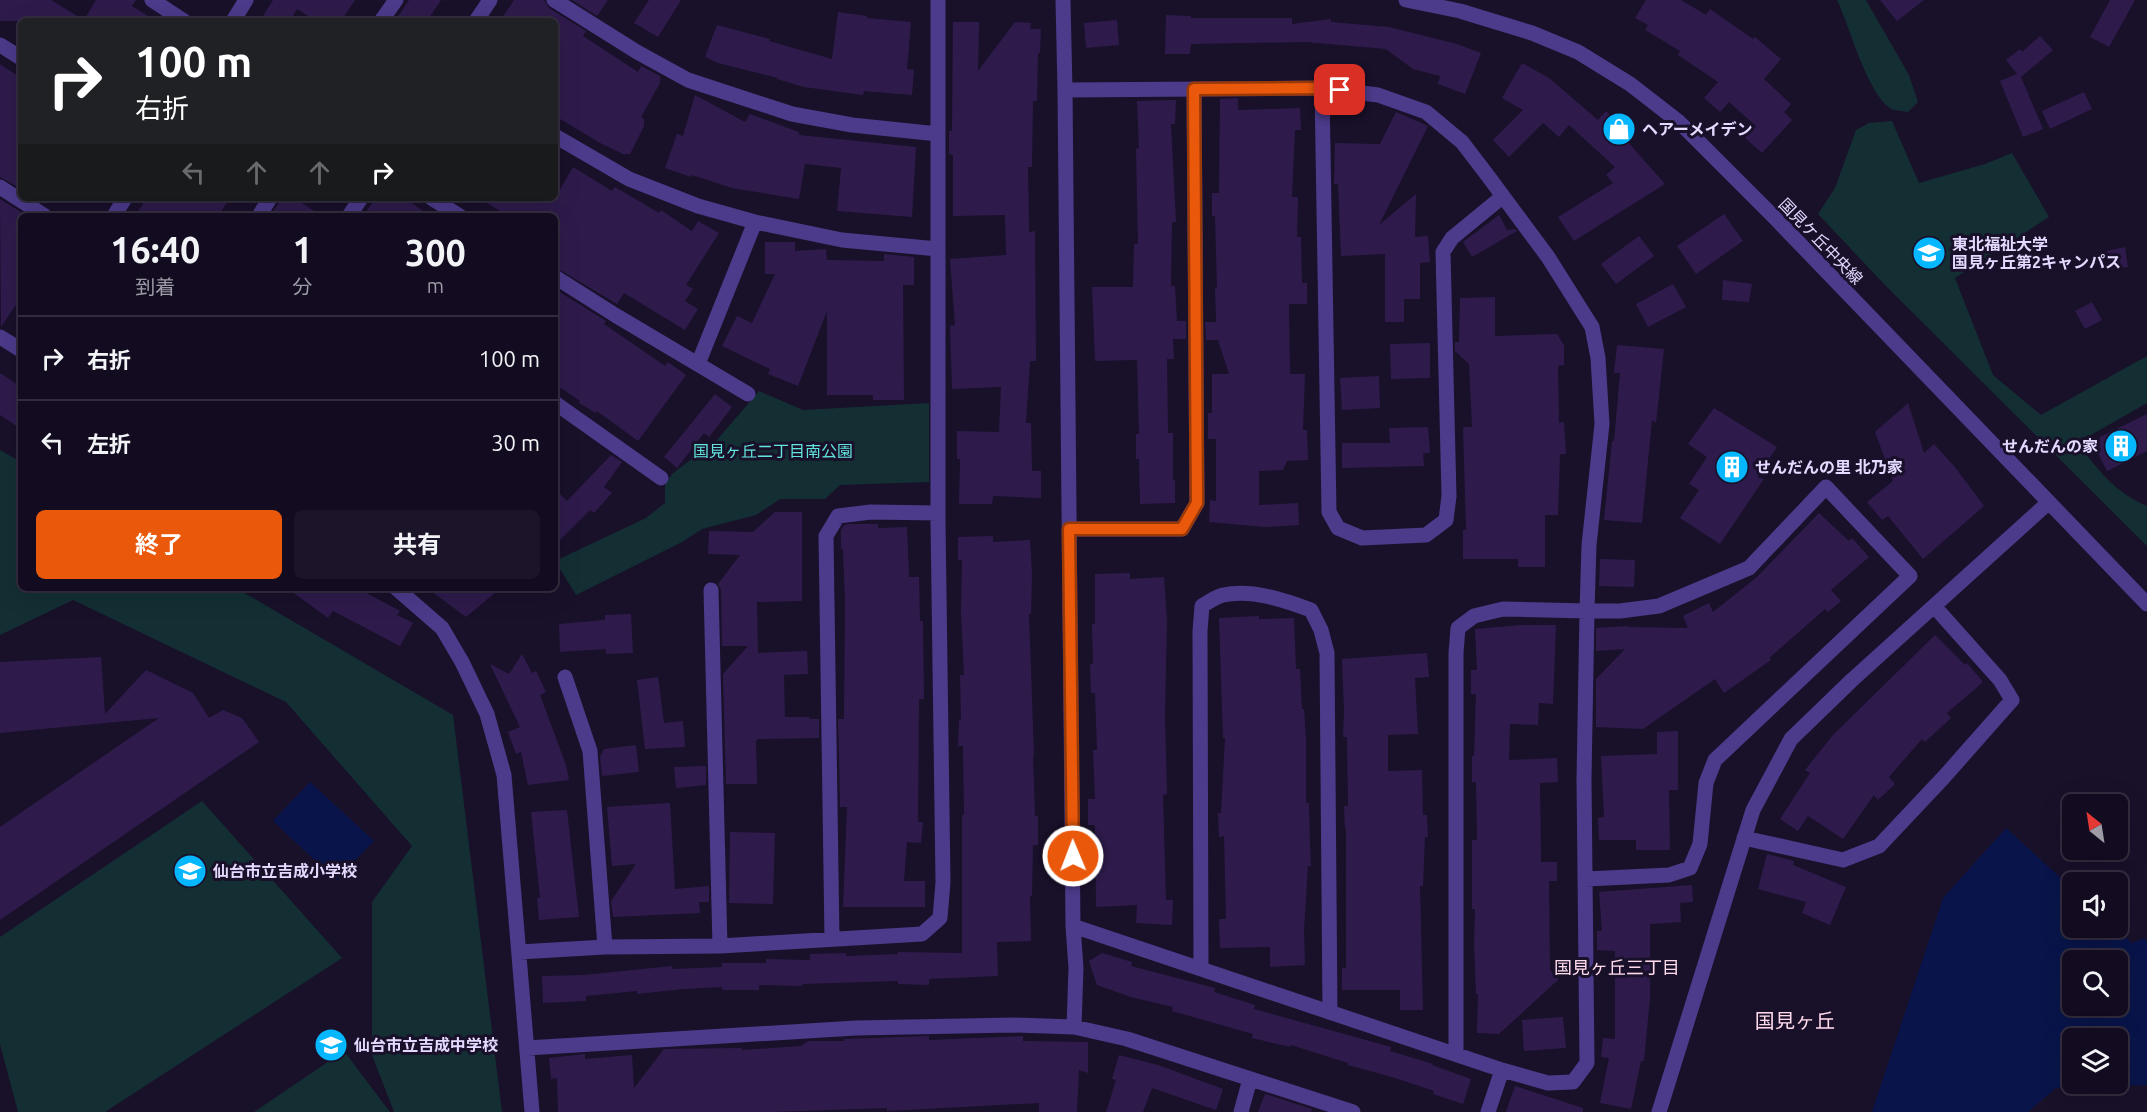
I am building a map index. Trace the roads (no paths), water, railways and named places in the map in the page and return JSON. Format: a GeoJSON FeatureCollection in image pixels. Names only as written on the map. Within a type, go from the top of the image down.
{"type":"FeatureCollection","features":[{"type":"Feature","properties":{"kind":"street"},"geometry":{"type":"LineString","coordinates":[[152,0],[179,18]]}},
{"type":"Feature","properties":{"kind":"street"},"geometry":{"type":"LineString","coordinates":[[235,18],[246,0]]}},
{"type":"Feature","properties":{"kind":"street"},"geometry":{"type":"LineString","coordinates":[[383,18],[396,0]]}},
{"type":"Feature","properties":{"kind":"street"},"geometry":{"type":"LineString","coordinates":[[478,18],[490,0]]}},
{"type":"Feature","properties":{"kind":"street"},"geometry":{"type":"LineString","coordinates":[[554,0],[637,52],[688,80],[792,114],[852,125],[938,134]]}},
{"type":"Feature","properties":{"kind":"street"},"geometry":{"type":"LineString","coordinates":[[519,952],[605,947],[720,946],[922,934],[940,918],[943,882],[938,513],[938,0]]}},
{"type":"Feature","properties":{"kind":"street"},"geometry":{"type":"LineString","coordinates":[[1063,0],[1073,926],[1076,968],[1074,1027]]}},
{"type":"Feature","properties":{"kind":"street","name":"国見ケ丘中央線"},"geometry":{"type":"LineString","coordinates":[[1406,0],[1460,11],[1532,33],[1578,52],[1630,84],[1679,122],[1775,218],[2147,604]]}},
{"type":"Feature","properties":{"kind":"street"},"geometry":{"type":"LineString","coordinates":[[0,45],[18,56]]}},
{"type":"Feature","properties":{"kind":"street"},"geometry":{"type":"LineString","coordinates":[[1065,90],[1322,88],[1378,95],[1426,112],[1462,142],[1548,257],[1592,327],[1598,358],[1602,424],[1589,545],[1587,611],[1584,779],[1587,1062],[1573,1082],[1548,1083],[1502,1070],[1073,926]]}},
{"type":"Feature","properties":{"kind":"street"},"geometry":{"type":"LineString","coordinates":[[1322,88],[1329,512],[1338,528],[1362,537],[1426,535],[1446,519],[1449,496],[1443,252],[1452,238],[1502,197]]}},
{"type":"Feature","properties":{"kind":"street"},"geometry":{"type":"LineString","coordinates":[[1069,529],[1182,529],[1197,503],[1194,89]]}},
{"type":"Feature","properties":{"kind":"street"},"geometry":{"type":"LineString","coordinates":[[558,138],[629,179],[698,206],[755,222],[842,240],[938,249]]}},
{"type":"Feature","properties":{"kind":"street"},"geometry":{"type":"LineString","coordinates":[[0,187],[18,199]]}},
{"type":"Feature","properties":{"kind":"street"},"geometry":{"type":"LineString","coordinates":[[22,201],[40,213]]}},
{"type":"Feature","properties":{"kind":"street"},"geometry":{"type":"LineString","coordinates":[[436,201],[455,213]]}},
{"type":"Feature","properties":{"kind":"street"},"geometry":{"type":"LineString","coordinates":[[698,364],[755,222]]}},
{"type":"Feature","properties":{"kind":"street"},"geometry":{"type":"LineString","coordinates":[[558,279],[748,394]]}},
{"type":"Feature","properties":{"kind":"street"},"geometry":{"type":"LineString","coordinates":[[0,337],[18,348]]}},
{"type":"Feature","properties":{"kind":"street"},"geometry":{"type":"LineString","coordinates":[[558,405],[661,478]]}},
{"type":"Feature","properties":{"kind":"street"},"geometry":{"type":"LineString","coordinates":[[1456,1054],[1456,653],[1458,628],[1474,616],[1503,609],[1620,611],[1659,606],[1749,568],[1826,487],[1911,576],[1715,760],[1706,783],[1700,844],[1690,868],[1669,875],[1586,879]]}},
{"type":"Feature","properties":{"kind":"street"},"geometry":{"type":"LineString","coordinates":[[1659,1112],[1753,810],[1791,739],[2048,503]]}},
{"type":"Feature","properties":{"kind":"street"},"geometry":{"type":"LineString","coordinates":[[832,939],[826,536],[838,516],[871,512],[938,513]]}},
{"type":"Feature","properties":{"kind":"street"},"geometry":{"type":"LineString","coordinates":[[711,590],[720,946]]}},
{"type":"Feature","properties":{"kind":"street"},"geometry":{"type":"LineString","coordinates":[[399,591],[442,628],[462,662],[487,714],[504,775],[532,1112]]}},
{"type":"Feature","properties":{"kind":"street"},"geometry":{"type":"LineString","coordinates":[[1201,969],[1200,631],[1202,606],[1221,595],[1243,593],[1283,599],[1311,610],[1321,630],[1327,653],[1330,1012]]}},
{"type":"Feature","properties":{"kind":"street"},"geometry":{"type":"LineString","coordinates":[[1744,838],[1844,860],[1879,846],[2012,700],[2000,680],[1934,606]]}},
{"type":"Feature","properties":{"kind":"street"},"geometry":{"type":"LineString","coordinates":[[565,677],[590,751],[605,947]]}},
{"type":"Feature","properties":{"kind":"street"},"geometry":{"type":"LineString","coordinates":[[526,1048],[856,1028],[1014,1025],[1074,1027],[1128,1039],[1353,1112]]}},
{"type":"Feature","properties":{"kind":"street"},"geometry":{"type":"LineString","coordinates":[[1488,1112],[1502,1070]]}},
{"type":"Feature","properties":{"kind":"street"},"geometry":{"type":"LineString","coordinates":[[1241,1112],[1250,1079]]}},
{"type":"Feature","properties":{"kind":"place","name":"ヘアーメイデン"},"geometry":{"type":"Point","coordinates":[1619,129]}},
{"type":"Feature","properties":{"kind":"place","name":"東北福祉大学 国見ヶ丘第2キャンパス"},"geometry":{"type":"Point","coordinates":[1929,253]}},
{"type":"Feature","properties":{"kind":"place","name":"せんだんの家"},"geometry":{"type":"Point","coordinates":[2121,446]}},
{"type":"Feature","properties":{"kind":"place","name":"せんだんの里 北乃家"},"geometry":{"type":"Point","coordinates":[1732,467]}},
{"type":"Feature","properties":{"kind":"place","name":"仙台市立吉成小学校"},"geometry":{"type":"Point","coordinates":[190,871]}},
{"type":"Feature","properties":{"kind":"place","name":"仙台市立吉成中学校"},"geometry":{"type":"Point","coordinates":[331,1045]}},
{"type":"Feature","properties":{"kind":"district","name":"国見ヶ丘三丁目"},"geometry":{"type":"Point","coordinates":[1617,967]}},
{"type":"Feature","properties":{"kind":"district","name":"国見ヶ丘"},"geometry":{"type":"Point","coordinates":[1795,1020]}},
{"type":"Feature","properties":{"kind":"park label","name":"国見ヶ丘二丁目南公園"},"geometry":{"type":"Point","coordinates":[773,451]}}]}
